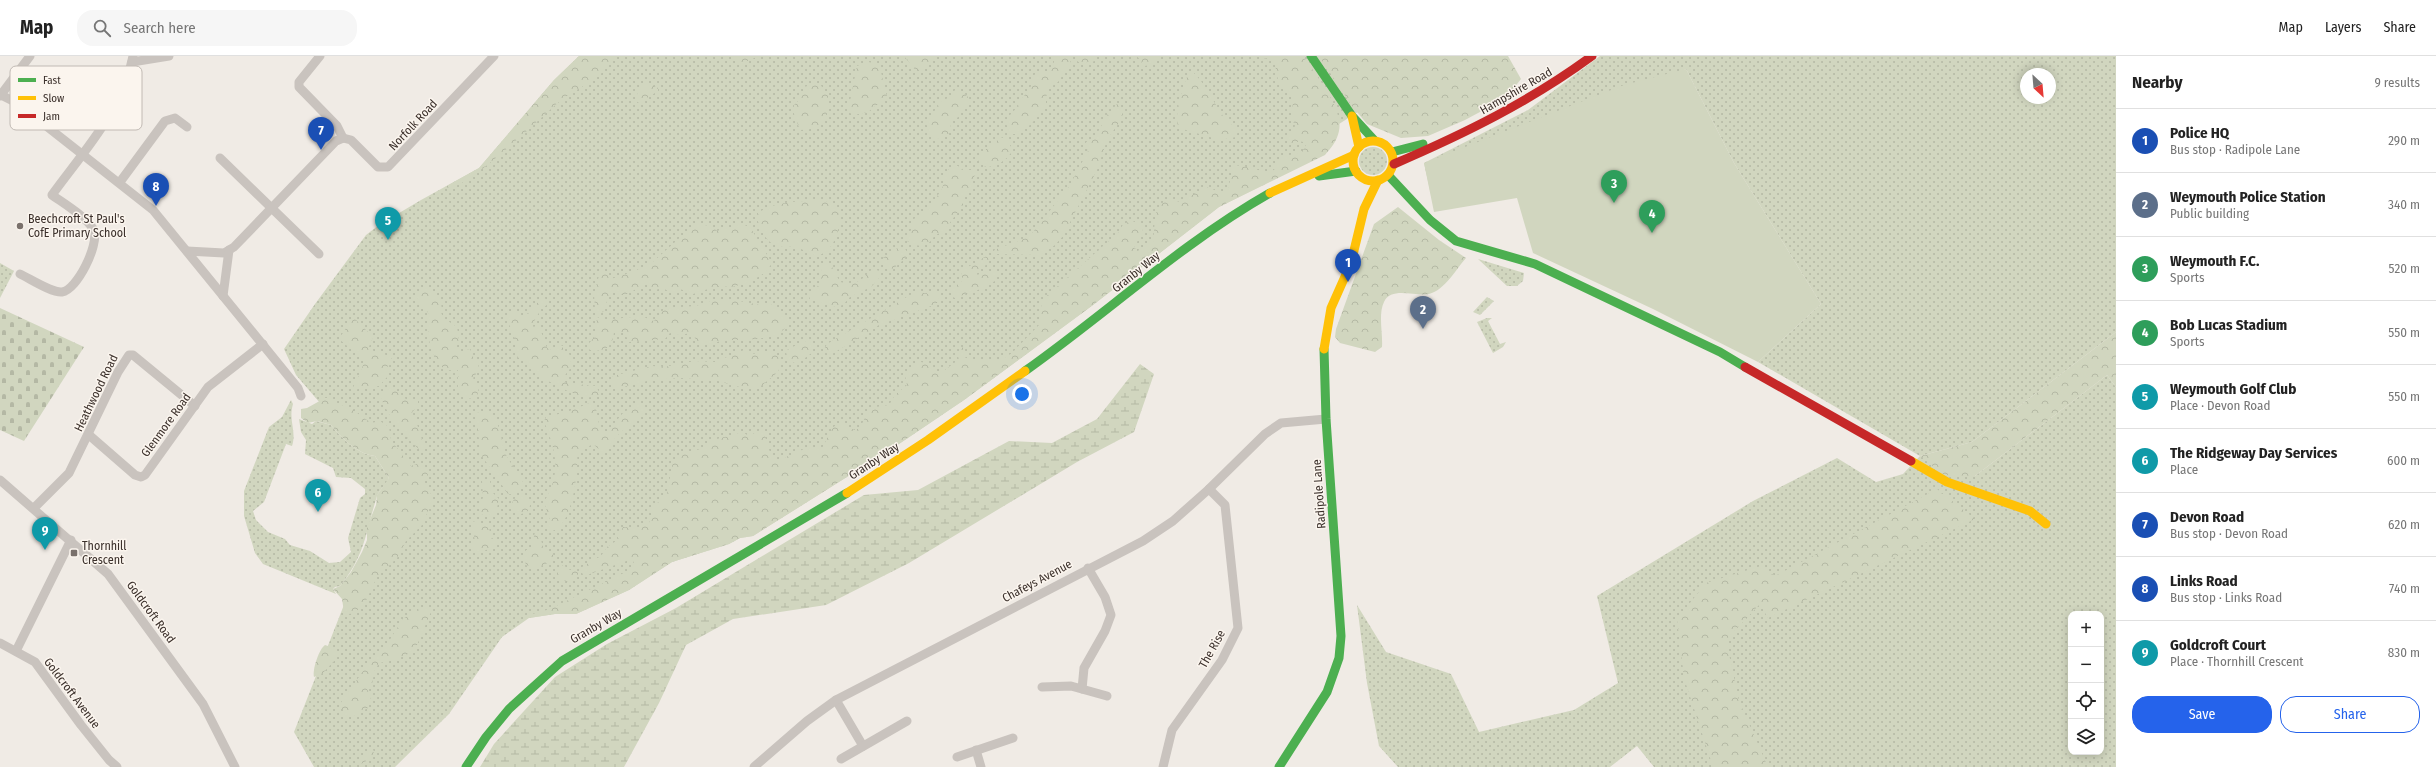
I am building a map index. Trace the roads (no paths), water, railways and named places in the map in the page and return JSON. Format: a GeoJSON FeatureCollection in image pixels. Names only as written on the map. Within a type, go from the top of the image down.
{"type":"FeatureCollection","features":[{"type":"Feature","properties":{"kind":"main road"},"geometry":{"type":"LineString","coordinates":[[1311,56],[1352,116],[1365,128],[1374,140],[1384,143],[1392,152],[1394,164]]}},
{"type":"Feature","properties":{"kind":"main road","name":"Hampshire Road"},"geometry":{"type":"LineString","coordinates":[[1448,139],[1520,105],[1545,90],[1592,56]]}},
{"type":"Feature","properties":{"kind":"main road"},"geometry":{"type":"LineString","coordinates":[[1352,116],[1359,147]]}},
{"type":"Feature","properties":{"kind":"main road"},"geometry":{"type":"LineString","coordinates":[[1374,140],[1359,147],[1354,155],[1356,171],[1363,178],[1378,180],[1388,175],[1394,164],[1448,139]]}},
{"type":"Feature","properties":{"kind":"main road"},"geometry":{"type":"LineString","coordinates":[[1392,152],[1448,139]]}},
{"type":"Feature","properties":{"kind":"main road","name":"Granby Way"},"geometry":{"type":"LineString","coordinates":[[466,767],[492,730],[516,702],[537,680],[562,661],[822,510],[928,440],[1066,342],[1189,244],[1234,213],[1271,192],[1354,155]]}},
{"type":"Feature","properties":{"kind":"main road","name":"Granby Way"},"geometry":{"type":"LineString","coordinates":[[1303,179],[1356,171]]}},
{"type":"Feature","properties":{"kind":"main road"},"geometry":{"type":"LineString","coordinates":[[1388,175],[1428,216],[1456,240],[1515,256],[1535,264],[1720,352],[1947,482],[2030,511],[2046,524]]}},
{"type":"Feature","properties":{"kind":"main road","name":"Radipole Lane"},"geometry":{"type":"LineString","coordinates":[[1363,178],[1364,209]]}},
{"type":"Feature","properties":{"kind":"main road","name":"Radipole Lane"},"geometry":{"type":"LineString","coordinates":[[1279,767],[1326,698],[1335,679],[1340,657],[1340,628],[1326,419],[1324,344],[1331,308],[1351,263],[1364,209],[1378,180]]}},
{"type":"Feature","properties":{"kind":"street"},"geometry":{"type":"LineString","coordinates":[[23,66],[30,56]]}},
{"type":"Feature","properties":{"kind":"street"},"geometry":{"type":"LineString","coordinates":[[132,59],[169,56]]}},
{"type":"Feature","properties":{"kind":"street"},"geometry":{"type":"LineString","coordinates":[[187,251],[220,253],[229,250],[336,141],[342,138],[336,126],[299,87],[299,82],[320,56]]}},
{"type":"Feature","properties":{"kind":"street","name":"Norfolk Road"},"geometry":{"type":"LineString","coordinates":[[342,138],[351,140],[378,167],[388,167],[494,56]]}},
{"type":"Feature","properties":{"kind":"street"},"geometry":{"type":"LineString","coordinates":[[1,96],[10,84]]}},
{"type":"Feature","properties":{"kind":"street"},"geometry":{"type":"LineString","coordinates":[[120,182],[165,121],[175,118],[187,127]]}},
{"type":"Feature","properties":{"kind":"street"},"geometry":{"type":"LineString","coordinates":[[53,130],[120,182],[153,210],[263,344],[298,388],[301,396]]}},
{"type":"Feature","properties":{"kind":"street"},"geometry":{"type":"LineString","coordinates":[[20,274],[57,292],[66,291],[75,286],[95,244],[94,230],[89,223],[52,195],[99,130]]}},
{"type":"Feature","properties":{"kind":"street"},"geometry":{"type":"LineString","coordinates":[[220,158],[319,254]]}},
{"type":"Feature","properties":{"kind":"street"},"geometry":{"type":"LineString","coordinates":[[223,296],[229,250]]}},
{"type":"Feature","properties":{"kind":"street","name":"Glenmore Road"},"geometry":{"type":"LineString","coordinates":[[89,435],[135,475],[141,477],[145,475],[208,387],[263,344]]}},
{"type":"Feature","properties":{"kind":"street","name":"Heathwood Road"},"geometry":{"type":"LineString","coordinates":[[34,508],[69,473],[89,435],[118,372],[129,355],[133,355],[195,406]]}},
{"type":"Feature","properties":{"kind":"street","name":"Chafeys Avenue"},"geometry":{"type":"LineString","coordinates":[[754,767],[807,721],[836,700],[1088,568],[1143,541],[1173,521],[1209,489],[1265,434],[1281,423],[1326,419]]}},
{"type":"Feature","properties":{"kind":"street","name":"Goldcroft Road"},"geometry":{"type":"LineString","coordinates":[[0,480],[71,540],[108,574],[203,704],[235,767]]}},
{"type":"Feature","properties":{"kind":"street","name":"The Rise"},"geometry":{"type":"LineString","coordinates":[[1163,767],[1172,730],[1222,660],[1238,628],[1225,505],[1209,489]]}},
{"type":"Feature","properties":{"kind":"street"},"geometry":{"type":"LineString","coordinates":[[16,651],[71,540]]}},
{"type":"Feature","properties":{"kind":"street"},"geometry":{"type":"LineString","coordinates":[[1082,689],[1084,668],[1105,631],[1111,615],[1105,597],[1088,568]]}},
{"type":"Feature","properties":{"kind":"street","name":"Goldcroft Avenue"},"geometry":{"type":"LineString","coordinates":[[0,643],[35,662],[81,725],[109,760],[118,767]]}},
{"type":"Feature","properties":{"kind":"street"},"geometry":{"type":"LineString","coordinates":[[1042,687],[1071,686],[1107,696]]}},
{"type":"Feature","properties":{"kind":"street"},"geometry":{"type":"LineString","coordinates":[[836,700],[863,746]]}},
{"type":"Feature","properties":{"kind":"street"},"geometry":{"type":"LineString","coordinates":[[840,759],[907,721]]}},
{"type":"Feature","properties":{"kind":"street"},"geometry":{"type":"LineString","coordinates":[[957,757],[1013,738]]}},
{"type":"Feature","properties":{"kind":"street"},"geometry":{"type":"LineString","coordinates":[[976,750],[981,767]]}},
{"type":"Feature","properties":{"kind":"place","name":"Devon Road"},"geometry":{"type":"Point","coordinates":[321,150]}},
{"type":"Feature","properties":{"kind":"place","name":"Weymouth F.C."},"geometry":{"type":"Point","coordinates":[1614,203]}},
{"type":"Feature","properties":{"kind":"place","name":"Links Road"},"geometry":{"type":"Point","coordinates":[156,206]}},
{"type":"Feature","properties":{"kind":"place","name":"Beechcroft St Paul's CofE Primary School"},"geometry":{"type":"Point","coordinates":[20,226]}},
{"type":"Feature","properties":{"kind":"place","name":"Bob Lucas Stadium"},"geometry":{"type":"Point","coordinates":[1652,233]}},
{"type":"Feature","properties":{"kind":"place","name":"Weymouth Golf Club"},"geometry":{"type":"Point","coordinates":[388,240]}},
{"type":"Feature","properties":{"kind":"place","name":"Police HQ"},"geometry":{"type":"Point","coordinates":[1348,282]}},
{"type":"Feature","properties":{"kind":"place","name":"Weymouth Police Station"},"geometry":{"type":"Point","coordinates":[1423,329]}},
{"type":"Feature","properties":{"kind":"place","name":"The Ridgeway Day Services"},"geometry":{"type":"Point","coordinates":[318,512]}},
{"type":"Feature","properties":{"kind":"place","name":"Goldcroft Court"},"geometry":{"type":"Point","coordinates":[45,550]}},
{"type":"Feature","properties":{"kind":"place","name":"Thornhill Crescent"},"geometry":{"type":"Point","coordinates":[74,553]}}]}
